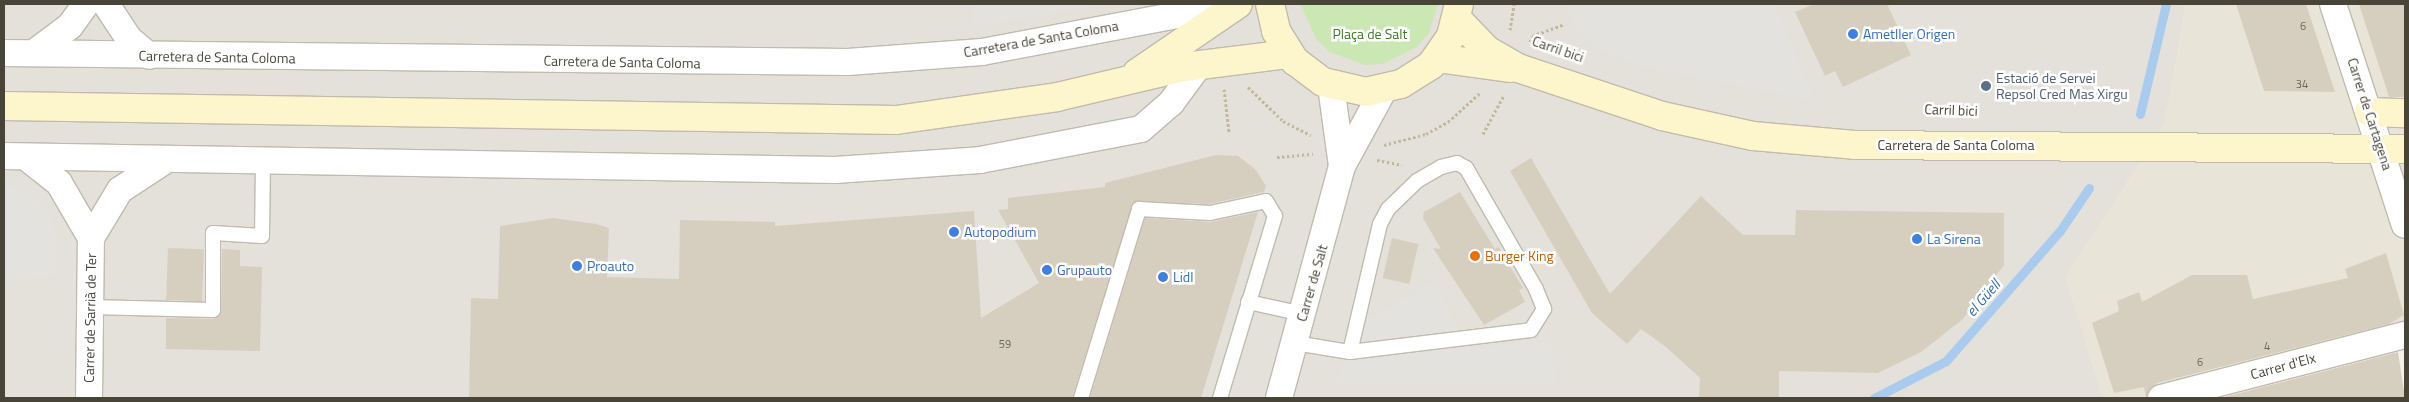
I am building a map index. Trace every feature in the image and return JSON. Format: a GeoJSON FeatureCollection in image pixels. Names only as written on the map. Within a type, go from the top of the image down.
{"type":"FeatureCollection","features":[{"type":"Feature","properties":{"kind":"street"},"geometry":{"type":"LineString","coordinates":[[34,53],[70,26],[86,4]]}},
{"type":"Feature","properties":{"kind":"street"},"geometry":{"type":"LineString","coordinates":[[106,4],[129,39],[149,56]]}},
{"type":"Feature","properties":{"kind":"street","name":"Carretera de Santa Coloma"},"geometry":{"type":"LineString","coordinates":[[4,53],[848,62],[982,52],[1237,4]]}},
{"type":"Feature","properties":{"kind":"street","name":"Carretera de Santa Coloma"},"geometry":{"type":"LineString","coordinates":[[1129,78],[1237,4]]}},
{"type":"Feature","properties":{"kind":"street"},"geometry":{"type":"LineString","coordinates":[[1270,4],[1273,22],[1289,54],[1308,73],[1332,86],[1358,92],[1384,89],[1409,81],[1436,58],[1458,11]]}},
{"type":"Feature","properties":{"kind":"street","name":"Carrer de Cartagena"},"geometry":{"type":"LineString","coordinates":[[2333,4],[2370,112],[2394,149],[2405,225]]}},
{"type":"Feature","properties":{"kind":"street","name":"Carretera de Santa Coloma"},"geometry":{"type":"LineString","coordinates":[[1458,11],[1487,50],[1518,68]]}},
{"type":"Feature","properties":{"kind":"street","name":"Carretera de Santa Coloma"},"geometry":{"type":"LineString","coordinates":[[4,106],[896,120],[1057,96],[1129,78],[1199,66],[1289,54]]}},
{"type":"Feature","properties":{"kind":"street","name":"Carretera de Santa Coloma"},"geometry":{"type":"LineString","coordinates":[[1436,58],[1518,68],[1662,116],[1753,136],[1875,146],[2394,149]]}},
{"type":"Feature","properties":{"kind":"street"},"geometry":{"type":"LineString","coordinates":[[15,156],[835,170],[980,160],[1141,129],[1171,103],[1199,66]]}},
{"type":"Feature","properties":{"kind":"street","name":"Carrer de Salt"},"geometry":{"type":"LineString","coordinates":[[1332,86],[1342,166]]}},
{"type":"Feature","properties":{"kind":"street","name":"Carrer de Salt"},"geometry":{"type":"LineString","coordinates":[[1279,398],[1342,166],[1384,89]]}},
{"type":"Feature","properties":{"kind":"street"},"geometry":{"type":"LineString","coordinates":[[2370,112],[2405,113]]}},
{"type":"Feature","properties":{"kind":"street","name":"Carrer de Sarrià de Ter"},"geometry":{"type":"LineString","coordinates":[[15,156],[59,183],[91,238]]}},
{"type":"Feature","properties":{"kind":"street","name":"Carrer de Sarrià de Ter"},"geometry":{"type":"LineString","coordinates":[[89,398],[91,238],[120,190],[167,160]]}},
{"type":"Feature","properties":{"kind":"street","name":"Carrer d'Elx"},"geometry":{"type":"LineString","coordinates":[[2162,398],[2405,335]]}},
{"type":"Feature","properties":{"kind":"lane"},"geometry":{"type":"LineString","coordinates":[[90,307],[213,310],[213,233],[262,236],[263,160]]}},
{"type":"Feature","properties":{"kind":"lane"},"geometry":{"type":"LineString","coordinates":[[1295,343],[1350,352],[1487,337],[1531,330],[1544,310],[1536,289],[1466,168],[1457,163],[1441,167],[1417,181],[1388,209],[1380,224],[1350,352]]}},
{"type":"Feature","properties":{"kind":"lane"},"geometry":{"type":"LineString","coordinates":[[1081,398],[1139,209],[1210,213],[1262,201],[1275,216],[1220,398]]}},
{"type":"Feature","properties":{"kind":"lane"},"geometry":{"type":"LineString","coordinates":[[1248,302],[1303,314]]}},
{"type":"Feature","properties":{"kind":"path"},"geometry":{"type":"LineString","coordinates":[[1510,33],[1514,4]]}},
{"type":"Feature","properties":{"kind":"shaded area"},"geometry":{"type":"Polygon","coordinates":[[[4,4],[2186,4],[2165,124],[2066,277],[2103,398],[4,398],[4,4]]]}},
{"type":"Feature","properties":{"kind":"shaded area"},"geometry":{"type":"Polygon","coordinates":[[[973,4],[1103,4],[973,27],[973,4]]]}},
{"type":"Feature","properties":{"kind":"shaded area"},"geometry":{"type":"Polygon","coordinates":[[[1566,4],[1774,4],[1815,101],[1638,66],[1601,50],[1576,31],[1566,4]]]}},
{"type":"Feature","properties":{"kind":"shaded area"},"geometry":{"type":"Polygon","coordinates":[[[2186,4],[2405,4],[2405,328],[2146,398],[2103,398],[2066,277],[2165,124],[2186,4]]]}},
{"type":"Feature","properties":{"kind":"shaded area"},"geometry":{"type":"Polygon","coordinates":[[[4,183],[29,194],[50,213],[55,235],[55,277],[14,279],[4,284],[4,183]]]}},
{"type":"Feature","properties":{"kind":"shaded area"},"geometry":{"type":"Polygon","coordinates":[[[1433,282],[1468,348],[1549,342],[1556,383],[1336,383],[1365,321],[1433,282]]]}},
{"type":"Feature","properties":{"kind":"green space","name":"Plaça de Salt"},"geometry":{"type":"Polygon","coordinates":[[[1438,4],[1429,33],[1417,47],[1383,64],[1365,65],[1330,52],[1316,39],[1301,5],[1438,4]]]}},
{"type":"Feature","properties":{"kind":"building","name":"Ametller Origen"},"geometry":{"type":"Polygon","coordinates":[[[1814,4],[1887,4],[1911,55],[1843,87],[1835,71],[1825,76],[1795,12],[1814,4]]]}},
{"type":"Feature","properties":{"kind":"building"},"geometry":{"type":"Polygon","coordinates":[[[2236,4],[2306,4],[2335,92],[2264,91],[2236,4]]]}},
{"type":"Feature","properties":{"kind":"building"},"geometry":{"type":"Polygon","coordinates":[[[2359,4],[2405,4],[2405,97],[2389,97],[2359,4]]]}},
{"type":"Feature","properties":{"kind":"building"},"geometry":{"type":"Polygon","coordinates":[[[1216,155],[1238,156],[1256,170],[1266,186],[1264,192],[1209,204],[1133,203],[1072,398],[469,398],[471,298],[498,299],[500,226],[553,218],[596,224],[609,228],[607,277],[679,279],[680,220],[775,222],[775,226],[974,211],[981,318],[1039,283],[998,210],[1008,209],[1008,198],[1105,187],[1105,183],[1216,155]]]}},
{"type":"Feature","properties":{"kind":"building"},"geometry":{"type":"Polygon","coordinates":[[[1531,158],[1610,294],[1701,196],[1743,235],[1795,235],[1796,210],[2004,213],[2004,265],[1963,319],[1921,352],[1878,373],[1779,371],[1779,398],[1699,398],[1700,378],[1666,347],[1641,329],[1627,344],[1592,313],[1510,171],[1531,158]]]}},
{"type":"Feature","properties":{"kind":"building","name":"Burger King"},"geometry":{"type":"Polygon","coordinates":[[[1460,192],[1495,249],[1499,247],[1523,288],[1519,290],[1525,302],[1484,325],[1433,248],[1441,249],[1423,218],[1424,212],[1460,192]]]}},
{"type":"Feature","properties":{"kind":"building"},"geometry":{"type":"Polygon","coordinates":[[[1258,212],[1201,398],[1090,398],[1145,218],[1210,222],[1258,212]]]}},
{"type":"Feature","properties":{"kind":"building"},"geometry":{"type":"Polygon","coordinates":[[[1392,238],[1418,244],[1409,284],[1383,278],[1392,238]]]}},
{"type":"Feature","properties":{"kind":"building"},"geometry":{"type":"Polygon","coordinates":[[[168,248],[204,249],[202,301],[166,300],[168,248]]]}},
{"type":"Feature","properties":{"kind":"building"},"geometry":{"type":"Polygon","coordinates":[[[222,249],[240,250],[240,266],[262,267],[260,351],[166,349],[166,318],[213,319],[221,314],[222,249]]]}},
{"type":"Feature","properties":{"kind":"building"},"geometry":{"type":"Polygon","coordinates":[[[2386,253],[2404,315],[2389,324],[2157,383],[2146,398],[2144,387],[2114,393],[2092,323],[2119,311],[2117,301],[2139,292],[2142,302],[2192,275],[2247,275],[2253,299],[2348,278],[2345,269],[2386,253]]]}},
{"type":"Feature","properties":{"kind":"building"},"geometry":{"type":"Polygon","coordinates":[[[2398,352],[2405,398],[2220,398],[2398,352]]]}},
{"type":"Feature","properties":{"kind":"waterway","name":"el Güell"},"geometry":{"type":"LineString","coordinates":[[2140,114],[2166,4]]}},
{"type":"Feature","properties":{"kind":"waterway","name":"el Güell"},"geometry":{"type":"LineString","coordinates":[[1874,398],[1946,361],[2060,231],[2089,188]]}},
{"type":"Feature","properties":{"kind":"place","name":"Ametller Origen"},"geometry":{"type":"Point","coordinates":[1853,34]}},
{"type":"Feature","properties":{"kind":"place","name":"Estació de Servei Repsol Cred Mas Xirgu"},"geometry":{"type":"Point","coordinates":[1986,86]}},
{"type":"Feature","properties":{"kind":"place","name":"Autopodium"},"geometry":{"type":"Point","coordinates":[954,232]}},
{"type":"Feature","properties":{"kind":"place","name":"La Sirena"},"geometry":{"type":"Point","coordinates":[1917,239]}},
{"type":"Feature","properties":{"kind":"place","name":"Burger King"},"geometry":{"type":"Point","coordinates":[1475,256]}},
{"type":"Feature","properties":{"kind":"place","name":"Proauto"},"geometry":{"type":"Point","coordinates":[577,266]}},
{"type":"Feature","properties":{"kind":"place","name":"Grupauto"},"geometry":{"type":"Point","coordinates":[1047,270]}},
{"type":"Feature","properties":{"kind":"place","name":"Lidl"},"geometry":{"type":"Point","coordinates":[1163,277]}}]}
